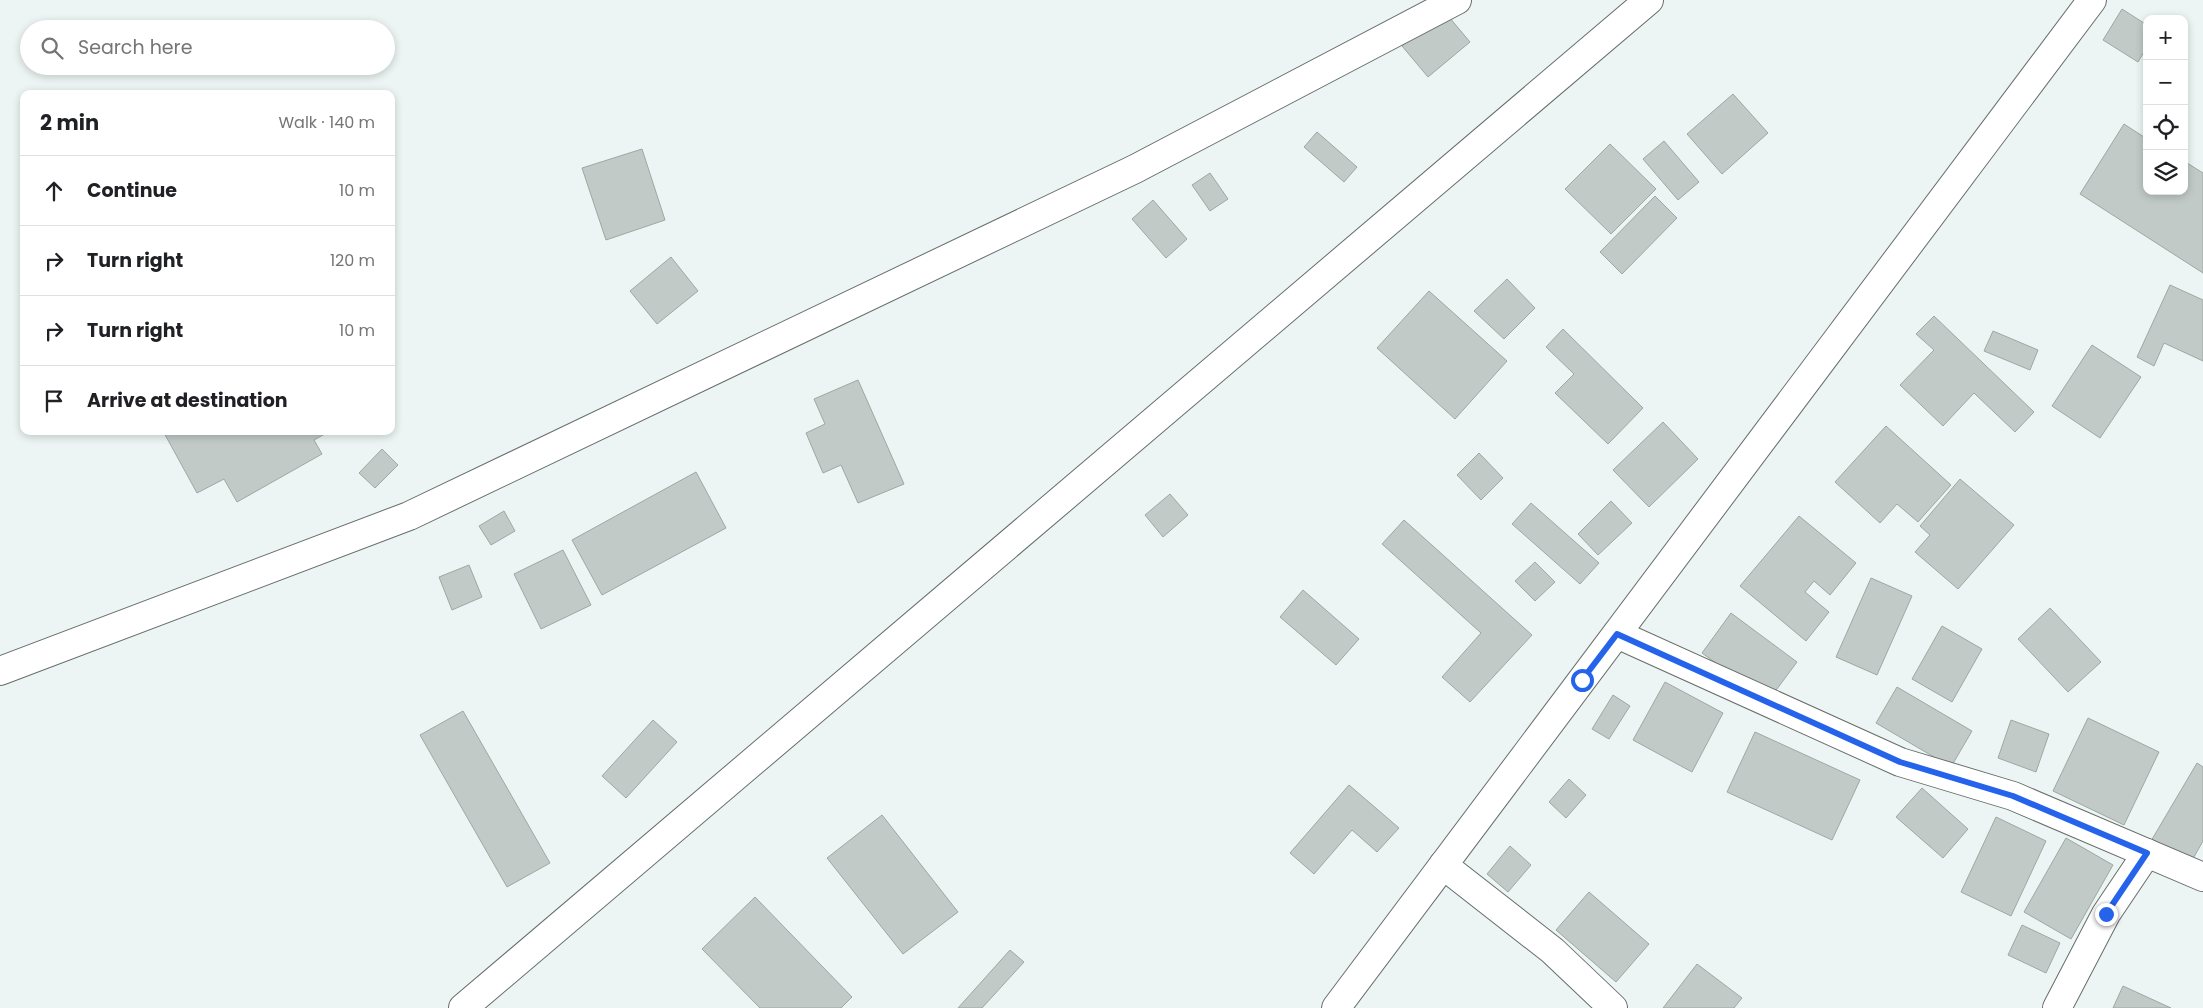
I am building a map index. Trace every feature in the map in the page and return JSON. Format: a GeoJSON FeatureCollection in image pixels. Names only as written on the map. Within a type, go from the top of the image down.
{"type":"FeatureCollection","features":[{"type":"Feature","properties":{"kind":"main road"},"geometry":{"type":"LineString","coordinates":[[0,671],[409,516],[1135,169],[1457,0]]}},
{"type":"Feature","properties":{"kind":"main road"},"geometry":{"type":"LineString","coordinates":[[463,1008],[1649,0]]}},
{"type":"Feature","properties":{"kind":"main road"},"geometry":{"type":"LineString","coordinates":[[1336,1008],[2092,0]]}},
{"type":"Feature","properties":{"kind":"main road"},"geometry":{"type":"LineString","coordinates":[[1617,634],[1900,762],[2013,796],[2203,878]]}},
{"type":"Feature","properties":{"kind":"main road"},"geometry":{"type":"LineString","coordinates":[[2057,1008],[2106,914],[2147,853]]}},
{"type":"Feature","properties":{"kind":"main road"},"geometry":{"type":"LineString","coordinates":[[1443,865],[1553,951],[1613,1008]]}},
{"type":"Feature","properties":{"kind":"building"},"geometry":{"type":"Polygon","coordinates":[[[2122,9],[2143,22],[2143,54],[2138,62],[2103,40],[2122,9]]]}},
{"type":"Feature","properties":{"kind":"building"},"geometry":{"type":"Polygon","coordinates":[[[1444,11],[1470,42],[1428,77],[1402,46],[1444,11]]]}},
{"type":"Feature","properties":{"kind":"building"},"geometry":{"type":"Polygon","coordinates":[[[1733,94],[1768,133],[1722,174],[1687,134],[1733,94]]]}},
{"type":"Feature","properties":{"kind":"building"},"geometry":{"type":"Polygon","coordinates":[[[2124,124],[2143,136],[2143,195],[2188,195],[2188,164],[2203,173],[2203,273],[2080,194],[2124,124]]]}},
{"type":"Feature","properties":{"kind":"building"},"geometry":{"type":"Polygon","coordinates":[[[1317,132],[1357,167],[1344,182],[1304,147],[1317,132]]]}},
{"type":"Feature","properties":{"kind":"building"},"geometry":{"type":"Polygon","coordinates":[[[1664,141],[1699,182],[1678,200],[1643,159],[1664,141]]]}},
{"type":"Feature","properties":{"kind":"building"},"geometry":{"type":"Polygon","coordinates":[[[1610,144],[1656,189],[1611,234],[1565,189],[1610,144]]]}},
{"type":"Feature","properties":{"kind":"building"},"geometry":{"type":"Polygon","coordinates":[[[642,149],[665,220],[606,240],[582,168],[642,149]]]}},
{"type":"Feature","properties":{"kind":"building"},"geometry":{"type":"Polygon","coordinates":[[[1210,173],[1228,199],[1210,211],[1192,185],[1210,173]]]}},
{"type":"Feature","properties":{"kind":"building"},"geometry":{"type":"Polygon","coordinates":[[[1655,196],[1677,218],[1622,274],[1600,252],[1655,196]]]}},
{"type":"Feature","properties":{"kind":"building"},"geometry":{"type":"Polygon","coordinates":[[[1153,200],[1187,239],[1166,258],[1132,219],[1153,200]]]}},
{"type":"Feature","properties":{"kind":"building"},"geometry":{"type":"Polygon","coordinates":[[[671,257],[698,291],[657,324],[630,291],[671,257]]]}},
{"type":"Feature","properties":{"kind":"building"},"geometry":{"type":"Polygon","coordinates":[[[1507,279],[1535,308],[1504,339],[1474,311],[1507,279]]]}},
{"type":"Feature","properties":{"kind":"building"},"geometry":{"type":"Polygon","coordinates":[[[2170,285],[2203,300],[2203,361],[2164,343],[2154,366],[2137,357],[2170,285]]]}},
{"type":"Feature","properties":{"kind":"building"},"geometry":{"type":"Polygon","coordinates":[[[1429,291],[1507,361],[1455,419],[1377,348],[1429,291]]]}},
{"type":"Feature","properties":{"kind":"building"},"geometry":{"type":"Polygon","coordinates":[[[1934,316],[2034,412],[2015,432],[1974,393],[1943,426],[1900,385],[1934,350],[1916,334],[1934,316]]]}},
{"type":"Feature","properties":{"kind":"building"},"geometry":{"type":"Polygon","coordinates":[[[1563,329],[1643,408],[1608,444],[1555,393],[1574,374],[1546,347],[1563,329]]]}},
{"type":"Feature","properties":{"kind":"building"},"geometry":{"type":"Polygon","coordinates":[[[1993,331],[2038,350],[2030,370],[1984,351],[1993,331]]]}},
{"type":"Feature","properties":{"kind":"building"},"geometry":{"type":"Polygon","coordinates":[[[2092,345],[2141,377],[2100,438],[2052,406],[2092,345]]]}},
{"type":"Feature","properties":{"kind":"building"},"geometry":{"type":"Polygon","coordinates":[[[858,380],[904,484],[858,503],[841,465],[823,473],[806,433],[825,424],[814,399],[858,380]]]}},
{"type":"Feature","properties":{"kind":"building"},"geometry":{"type":"Polygon","coordinates":[[[1663,422],[1698,459],[1649,507],[1613,470],[1663,422]]]}},
{"type":"Feature","properties":{"kind":"building"},"geometry":{"type":"Polygon","coordinates":[[[1886,426],[1951,485],[1918,522],[1897,504],[1880,523],[1835,482],[1886,426]]]}},
{"type":"Feature","properties":{"kind":"building"},"geometry":{"type":"Polygon","coordinates":[[[165,435],[323,435],[314,440],[322,454],[237,502],[224,479],[197,493],[165,435]]]}},
{"type":"Feature","properties":{"kind":"building"},"geometry":{"type":"Polygon","coordinates":[[[382,449],[398,465],[375,488],[359,473],[382,449]]]}},
{"type":"Feature","properties":{"kind":"building"},"geometry":{"type":"Polygon","coordinates":[[[1479,453],[1503,478],[1481,500],[1457,475],[1479,453]]]}},
{"type":"Feature","properties":{"kind":"building"},"geometry":{"type":"Polygon","coordinates":[[[696,472],[726,528],[602,595],[572,540],[696,472]]]}},
{"type":"Feature","properties":{"kind":"building"},"geometry":{"type":"Polygon","coordinates":[[[1960,479],[2014,525],[1958,589],[1915,552],[1930,535],[1920,526],[1960,479]]]}},
{"type":"Feature","properties":{"kind":"building"},"geometry":{"type":"Polygon","coordinates":[[[1170,494],[1188,515],[1163,537],[1145,515],[1170,494]]]}},
{"type":"Feature","properties":{"kind":"building"},"geometry":{"type":"Polygon","coordinates":[[[1611,501],[1632,523],[1598,555],[1578,534],[1611,501]]]}},
{"type":"Feature","properties":{"kind":"building"},"geometry":{"type":"Polygon","coordinates":[[[1531,503],[1599,563],[1580,584],[1512,524],[1531,503]]]}},
{"type":"Feature","properties":{"kind":"building"},"geometry":{"type":"Polygon","coordinates":[[[504,511],[515,531],[491,545],[479,526],[504,511]]]}},
{"type":"Feature","properties":{"kind":"building"},"geometry":{"type":"Polygon","coordinates":[[[1799,516],[1856,563],[1830,595],[1814,581],[1805,592],[1829,612],[1806,641],[1740,586],[1799,516]]]}},
{"type":"Feature","properties":{"kind":"building"},"geometry":{"type":"Polygon","coordinates":[[[1404,520],[1532,635],[1470,702],[1442,677],[1481,633],[1382,544],[1404,520]]]}},
{"type":"Feature","properties":{"kind":"building"},"geometry":{"type":"Polygon","coordinates":[[[563,550],[591,605],[541,629],[514,574],[563,550]]]}},
{"type":"Feature","properties":{"kind":"building"},"geometry":{"type":"Polygon","coordinates":[[[1535,562],[1555,582],[1535,601],[1515,581],[1535,562]]]}},
{"type":"Feature","properties":{"kind":"building"},"geometry":{"type":"Polygon","coordinates":[[[469,565],[482,597],[452,610],[439,577],[469,565]]]}},
{"type":"Feature","properties":{"kind":"building"},"geometry":{"type":"Polygon","coordinates":[[[1871,578],[1912,596],[1877,675],[1836,657],[1871,578]]]}},
{"type":"Feature","properties":{"kind":"building"},"geometry":{"type":"Polygon","coordinates":[[[1303,590],[1359,639],[1336,665],[1280,617],[1303,590]]]}},
{"type":"Feature","properties":{"kind":"building"},"geometry":{"type":"Polygon","coordinates":[[[2050,608],[2101,662],[2068,692],[2018,639],[2050,608]]]}},
{"type":"Feature","properties":{"kind":"building"},"geometry":{"type":"Polygon","coordinates":[[[1731,613],[1797,662],[1768,701],[1702,653],[1731,613]]]}},
{"type":"Feature","properties":{"kind":"building"},"geometry":{"type":"Polygon","coordinates":[[[1942,626],[1982,649],[1952,702],[1912,679],[1942,626]]]}},
{"type":"Feature","properties":{"kind":"building"},"geometry":{"type":"Polygon","coordinates":[[[1665,682],[1723,713],[1692,772],[1633,740],[1665,682]]]}},
{"type":"Feature","properties":{"kind":"building"},"geometry":{"type":"Polygon","coordinates":[[[1897,687],[1972,731],[1951,767],[1876,723],[1897,687]]]}},
{"type":"Feature","properties":{"kind":"building"},"geometry":{"type":"Polygon","coordinates":[[[1613,695],[1630,706],[1609,739],[1592,729],[1613,695]]]}},
{"type":"Feature","properties":{"kind":"building"},"geometry":{"type":"Polygon","coordinates":[[[463,711],[550,863],[507,887],[420,735],[463,711]]]}},
{"type":"Feature","properties":{"kind":"building"},"geometry":{"type":"Polygon","coordinates":[[[2088,718],[2159,752],[2124,825],[2053,791],[2088,718]]]}},
{"type":"Feature","properties":{"kind":"building"},"geometry":{"type":"Polygon","coordinates":[[[653,720],[677,742],[626,798],[602,776],[653,720]]]}},
{"type":"Feature","properties":{"kind":"building"},"geometry":{"type":"Polygon","coordinates":[[[2011,720],[2049,734],[2036,772],[1998,758],[2011,720]]]}},
{"type":"Feature","properties":{"kind":"building"},"geometry":{"type":"Polygon","coordinates":[[[1755,732],[1860,780],[1832,840],[1727,792],[1755,732]]]}},
{"type":"Feature","properties":{"kind":"building"},"geometry":{"type":"Polygon","coordinates":[[[2197,763],[2203,767],[2203,841],[2190,864],[2151,841],[2197,763]]]}},
{"type":"Feature","properties":{"kind":"building"},"geometry":{"type":"Polygon","coordinates":[[[1569,779],[1586,795],[1566,818],[1549,802],[1569,779]]]}},
{"type":"Feature","properties":{"kind":"building"},"geometry":{"type":"Polygon","coordinates":[[[1349,785],[1399,828],[1377,852],[1352,830],[1314,874],[1290,853],[1349,785]]]}},
{"type":"Feature","properties":{"kind":"building"},"geometry":{"type":"Polygon","coordinates":[[[1922,788],[1968,829],[1943,858],[1896,817],[1922,788]]]}},
{"type":"Feature","properties":{"kind":"building"},"geometry":{"type":"Polygon","coordinates":[[[882,815],[958,912],[903,954],[827,858],[882,815]]]}},
{"type":"Feature","properties":{"kind":"building"},"geometry":{"type":"Polygon","coordinates":[[[1996,817],[2046,841],[2011,916],[1961,892],[1996,817]]]}},
{"type":"Feature","properties":{"kind":"building"},"geometry":{"type":"Polygon","coordinates":[[[2066,838],[2113,865],[2071,939],[2024,912],[2066,838]]]}},
{"type":"Feature","properties":{"kind":"building"},"geometry":{"type":"Polygon","coordinates":[[[1510,846],[1531,865],[1508,892],[1487,874],[1510,846]]]}},
{"type":"Feature","properties":{"kind":"building"},"geometry":{"type":"Polygon","coordinates":[[[1589,892],[1649,944],[1616,982],[1556,930],[1589,892]]]}},
{"type":"Feature","properties":{"kind":"building"},"geometry":{"type":"Polygon","coordinates":[[[755,897],[852,997],[841,1008],[760,1008],[702,949],[755,897]]]}},
{"type":"Feature","properties":{"kind":"building"},"geometry":{"type":"Polygon","coordinates":[[[2022,925],[2060,943],[2046,973],[2008,955],[2022,925]]]}},
{"type":"Feature","properties":{"kind":"building"},"geometry":{"type":"Polygon","coordinates":[[[1010,950],[1024,962],[982,1008],[958,1008],[1010,950]]]}},
{"type":"Feature","properties":{"kind":"building"},"geometry":{"type":"Polygon","coordinates":[[[1697,964],[1742,998],[1734,1008],[1663,1008],[1697,964]]]}},
{"type":"Feature","properties":{"kind":"building"},"geometry":{"type":"Polygon","coordinates":[[[2123,986],[2171,1008],[2113,1008],[2123,986]]]}},
{"type":"Feature","properties":{"kind":"route"},"geometry":{"type":"LineString","coordinates":[[1582,680],[1617,634],[1900,762],[2013,796],[2147,853],[2106,914]]}}]}
